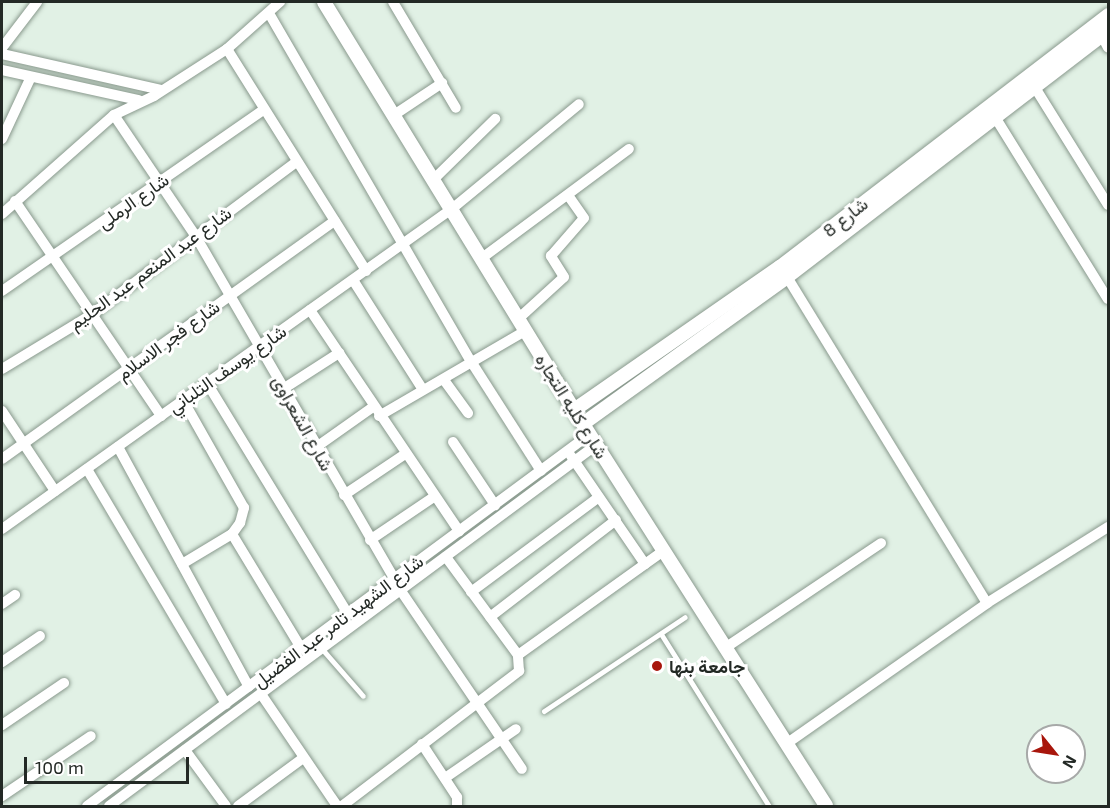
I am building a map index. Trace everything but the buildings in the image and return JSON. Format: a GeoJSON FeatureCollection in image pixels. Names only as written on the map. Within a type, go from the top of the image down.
{"type":"FeatureCollection","features":[{"type":"Feature","properties":{"kind":"street"},"geometry":{"type":"LineString","coordinates":[[2,48],[37,2]]}},
{"type":"Feature","properties":{"kind":"street"},"geometry":{"type":"LineString","coordinates":[[2,214],[114,115],[162,90],[227,50],[270,15],[280,2]]}},
{"type":"Feature","properties":{"kind":"street","name":"شارع كليه التجاره"},"geometry":{"type":"LineString","coordinates":[[324,2],[453,208],[574,410],[825,806]]}},
{"type":"Feature","properties":{"kind":"street"},"geometry":{"type":"LineString","coordinates":[[393,2],[456,108]]}},
{"type":"Feature","properties":{"kind":"street"},"geometry":{"type":"LineString","coordinates":[[270,15],[405,243],[472,363],[541,471]]}},
{"type":"Feature","properties":{"kind":"street","name":"شارع 8"},"geometry":{"type":"LineString","coordinates":[[574,410],[829,237],[995,117],[1034,86],[1108,15]]}},
{"type":"Feature","properties":{"kind":"street","name":"شارع 8"},"geometry":{"type":"LineString","coordinates":[[590,434],[787,277],[829,237],[1071,51],[1106,38]]}},
{"type":"Feature","properties":{"kind":"street"},"geometry":{"type":"LineString","coordinates":[[227,50],[366,271]]}},
{"type":"Feature","properties":{"kind":"street"},"geometry":{"type":"LineString","coordinates":[[2,54],[162,90]]}},
{"type":"Feature","properties":{"kind":"street"},"geometry":{"type":"LineString","coordinates":[[2,70],[30,79],[139,100]]}},
{"type":"Feature","properties":{"kind":"street"},"geometry":{"type":"LineString","coordinates":[[2,139],[30,79]]}},
{"type":"Feature","properties":{"kind":"street"},"geometry":{"type":"LineString","coordinates":[[120,95],[125,88],[122,80]]}},
{"type":"Feature","properties":{"kind":"street"},"geometry":{"type":"LineString","coordinates":[[394,115],[441,83]]}},
{"type":"Feature","properties":{"kind":"street"},"geometry":{"type":"LineString","coordinates":[[1034,86],[1108,205]]}},
{"type":"Feature","properties":{"kind":"street","name":"شارع يوسف التلباني"},"geometry":{"type":"LineString","coordinates":[[2,529],[453,208],[579,104]]}},
{"type":"Feature","properties":{"kind":"street","name":"شارع الرملى"},"geometry":{"type":"LineString","coordinates":[[2,291],[263,110]]}},
{"type":"Feature","properties":{"kind":"street","name":"شارع الشعراوى"},"geometry":{"type":"LineString","coordinates":[[114,115],[195,235],[260,346],[315,448],[394,580],[522,769]]}},
{"type":"Feature","properties":{"kind":"street"},"geometry":{"type":"LineString","coordinates":[[995,117],[1108,299]]}},
{"type":"Feature","properties":{"kind":"street"},"geometry":{"type":"LineString","coordinates":[[434,179],[495,119]]}},
{"type":"Feature","properties":{"kind":"street"},"geometry":{"type":"LineString","coordinates":[[482,258],[629,149]]}},
{"type":"Feature","properties":{"kind":"street","name":"شارع عبد المنعم عبد الحليم"},"geometry":{"type":"LineString","coordinates":[[2,369],[91,315],[195,235],[296,162]]}},
{"type":"Feature","properties":{"kind":"street"},"geometry":{"type":"LineString","coordinates":[[315,448],[376,412],[444,380],[472,363],[521,324],[564,277],[551,256],[584,218],[568,195]]}},
{"type":"Feature","properties":{"kind":"street"},"geometry":{"type":"LineString","coordinates":[[15,201],[161,417]]}},
{"type":"Feature","properties":{"kind":"street","name":"شارع فجر الاسلام"},"geometry":{"type":"LineString","coordinates":[[2,459],[335,221]]}},
{"type":"Feature","properties":{"kind":"street"},"geometry":{"type":"LineString","coordinates":[[787,277],[987,603]]}},
{"type":"Feature","properties":{"kind":"street"},"geometry":{"type":"LineString","coordinates":[[353,280],[423,390]]}},
{"type":"Feature","properties":{"kind":"street"},"geometry":{"type":"LineString","coordinates":[[310,310],[376,412],[459,531]]}},
{"type":"Feature","properties":{"kind":"street"},"geometry":{"type":"LineString","coordinates":[[283,389],[339,353]]}},
{"type":"Feature","properties":{"kind":"street"},"geometry":{"type":"LineString","coordinates":[[444,380],[468,412]]}},
{"type":"Feature","properties":{"kind":"street"},"geometry":{"type":"LineString","coordinates":[[207,383],[348,614]]}},
{"type":"Feature","properties":{"kind":"street"},"geometry":{"type":"LineString","coordinates":[[182,564],[232,534],[240,523],[244,508],[183,400]]}},
{"type":"Feature","properties":{"kind":"street"},"geometry":{"type":"LineString","coordinates":[[2,411],[55,491]]}},
{"type":"Feature","properties":{"kind":"street","name":"شارع الشهيد تامر عبد الفضيل"},"geometry":{"type":"LineString","coordinates":[[87,807],[590,434]]}},
{"type":"Feature","properties":{"kind":"street","name":"شارع الشهيد تامر عبد الفضيل"},"geometry":{"type":"LineString","coordinates":[[110,807],[575,461],[590,434]]}},
{"type":"Feature","properties":{"kind":"street"},"geometry":{"type":"LineString","coordinates":[[453,442],[495,505]]}},
{"type":"Feature","properties":{"kind":"street"},"geometry":{"type":"LineString","coordinates":[[118,447],[249,687]]}},
{"type":"Feature","properties":{"kind":"street"},"geometry":{"type":"LineString","coordinates":[[568,450],[645,564]]}},
{"type":"Feature","properties":{"kind":"street"},"geometry":{"type":"LineString","coordinates":[[344,495],[405,454]]}},
{"type":"Feature","properties":{"kind":"street"},"geometry":{"type":"LineString","coordinates":[[87,469],[226,704]]}},
{"type":"Feature","properties":{"kind":"street"},"geometry":{"type":"LineString","coordinates":[[370,540],[435,496]]}},
{"type":"Feature","properties":{"kind":"street"},"geometry":{"type":"LineString","coordinates":[[471,592],[599,497]]}},
{"type":"Feature","properties":{"kind":"street"},"geometry":{"type":"LineString","coordinates":[[490,617],[616,520]]}},
{"type":"Feature","properties":{"kind":"street"},"geometry":{"type":"LineString","coordinates":[[786,744],[987,603],[1108,527]]}},
{"type":"Feature","properties":{"kind":"street"},"geometry":{"type":"LineString","coordinates":[[232,534],[301,648]]}},
{"type":"Feature","properties":{"kind":"street"},"geometry":{"type":"LineString","coordinates":[[725,648],[881,543]]}},
{"type":"Feature","properties":{"kind":"street"},"geometry":{"type":"LineString","coordinates":[[518,655],[663,551]]}},
{"type":"Feature","properties":{"kind":"street"},"geometry":{"type":"LineString","coordinates":[[342,807],[422,744],[515,677],[521,663],[518,655],[446,557]]}},
{"type":"Feature","properties":{"kind":"street"},"geometry":{"type":"LineString","coordinates":[[2,604],[15,595]]}},
{"type":"Feature","properties":{"kind":"street"},"geometry":{"type":"LineString","coordinates":[[2,662],[40,636]]}},
{"type":"Feature","properties":{"kind":"street"},"geometry":{"type":"LineString","coordinates":[[2,725],[64,683]]}},
{"type":"Feature","properties":{"kind":"street"},"geometry":{"type":"LineString","coordinates":[[261,694],[337,807]]}},
{"type":"Feature","properties":{"kind":"street"},"geometry":{"type":"LineString","coordinates":[[445,778],[516,729]]}},
{"type":"Feature","properties":{"kind":"street"},"geometry":{"type":"LineString","coordinates":[[2,796],[92,736]]}},
{"type":"Feature","properties":{"kind":"street"},"geometry":{"type":"LineString","coordinates":[[422,744],[457,797],[457,807]]}},
{"type":"Feature","properties":{"kind":"street"},"geometry":{"type":"LineString","coordinates":[[185,750],[226,807]]}},
{"type":"Feature","properties":{"kind":"street"},"geometry":{"type":"LineString","coordinates":[[238,807],[303,758]]}},
{"type":"Feature","properties":{"kind":"lane"},"geometry":{"type":"LineString","coordinates":[[544,711],[685,617]]}},
{"type":"Feature","properties":{"kind":"lane"},"geometry":{"type":"LineString","coordinates":[[661,634],[769,807]]}},
{"type":"Feature","properties":{"kind":"lane"},"geometry":{"type":"LineString","coordinates":[[322,649],[363,696]]}},
{"type":"Feature","properties":{"kind":"place","name":"جامعة بنها"},"geometry":{"type":"Point","coordinates":[657,666]}}]}
